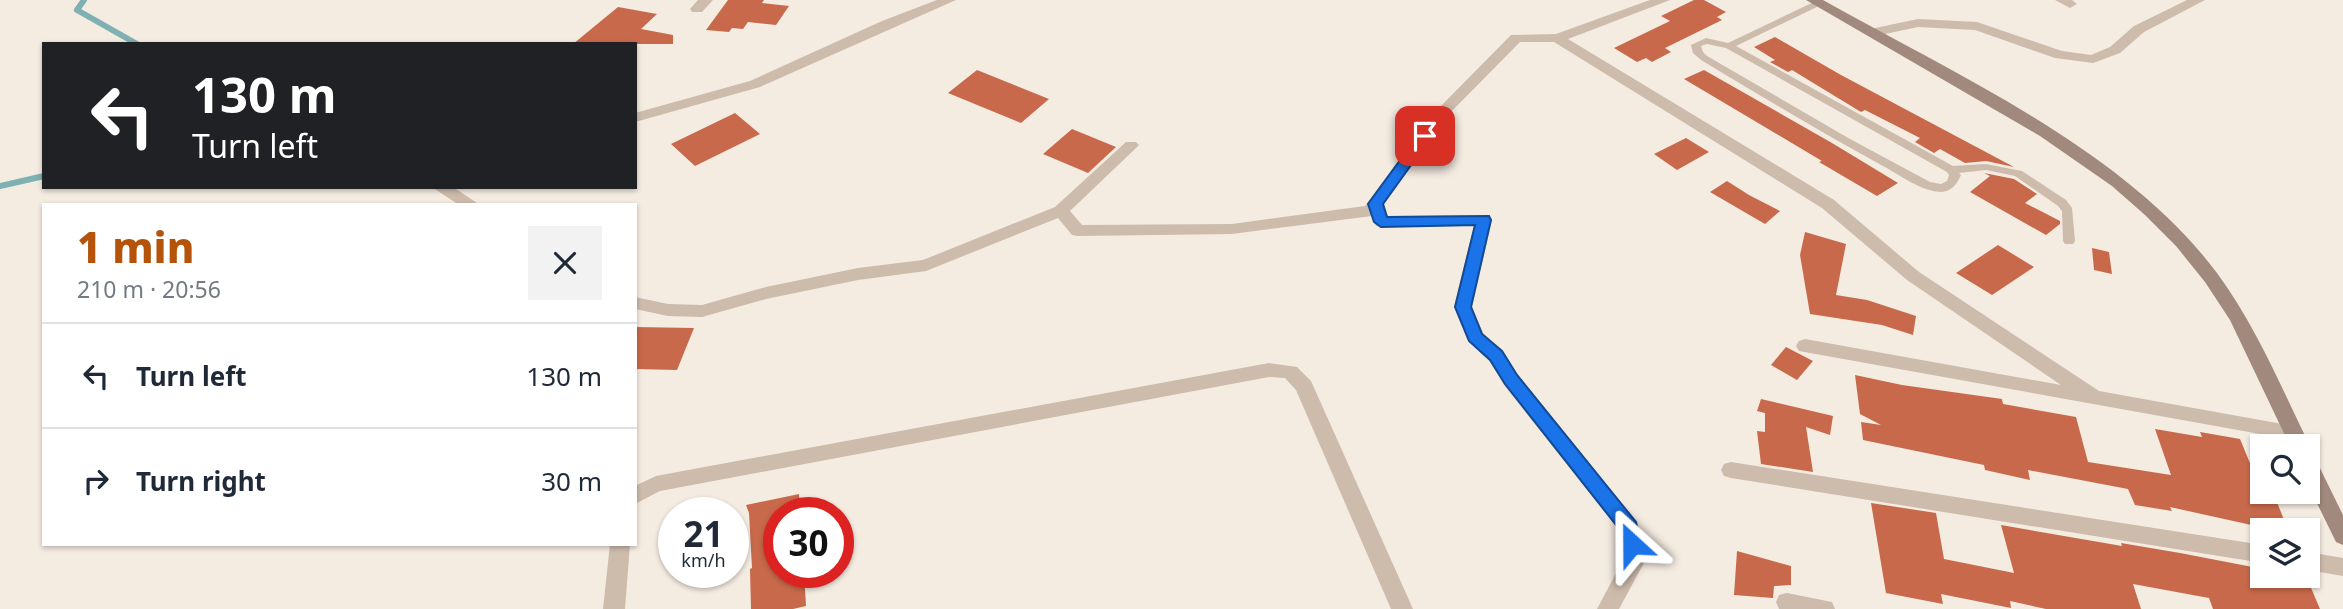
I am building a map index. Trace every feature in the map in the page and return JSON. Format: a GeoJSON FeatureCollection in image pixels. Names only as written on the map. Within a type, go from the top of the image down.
{"type":"FeatureCollection","features":[{"type":"Feature","properties":{"kind":"main road"},"geometry":{"type":"LineString","coordinates":[[1816,1],[2056,137],[2097,165],[2151,210],[2195,259],[2237,317],[2294,434]]}},
{"type":"Feature","properties":{"kind":"main road"},"geometry":{"type":"LineString","coordinates":[[2320,489],[2343,536]]}},
{"type":"Feature","properties":{"kind":"street"},"geometry":{"type":"LineString","coordinates":[[1061,211],[1078,231],[1232,229],[1370,211],[1441,114],[1516,38],[1557,38],[1663,0]]}},
{"type":"Feature","properties":{"kind":"street"},"geometry":{"type":"LineString","coordinates":[[1871,33],[1918,23],[1965,24],[2060,55],[2093,59],[2115,50],[2139,29],[2198,0]]}},
{"type":"Feature","properties":{"kind":"street"},"geometry":{"type":"LineString","coordinates":[[637,117],[755,84],[940,2]]}},
{"type":"Feature","properties":{"kind":"street"},"geometry":{"type":"LineString","coordinates":[[1557,38],[1828,204],[1913,276],[2095,398]]}},
{"type":"Feature","properties":{"kind":"street"},"geometry":{"type":"LineString","coordinates":[[637,303],[668,310],[702,311],[766,293],[858,274],[926,265],[1061,211],[1131,145]]}},
{"type":"Feature","properties":{"kind":"street"},"geometry":{"type":"LineString","coordinates":[[444,189],[468,203]]}},
{"type":"Feature","properties":{"kind":"street"},"geometry":{"type":"LineString","coordinates":[[1376,204],[1381,222],[1484,220],[1463,307],[1475,337],[1496,355],[1511,380],[1629,527],[1634,561],[1608,609]]}},
{"type":"Feature","properties":{"kind":"street"},"geometry":{"type":"LineString","coordinates":[[1805,346],[2095,398],[2268,434]]}},
{"type":"Feature","properties":{"kind":"street"},"geometry":{"type":"LineString","coordinates":[[637,495],[656,484],[880,440],[1231,376],[1269,370],[1290,372],[1304,386],[1402,609]]}},
{"type":"Feature","properties":{"kind":"street"},"geometry":{"type":"LineString","coordinates":[[1731,470],[2250,552]]}},
{"type":"Feature","properties":{"kind":"street"},"geometry":{"type":"LineString","coordinates":[[614,609],[620,546]]}},
{"type":"Feature","properties":{"kind":"street"},"geometry":{"type":"LineString","coordinates":[[2320,563],[2343,567]]}},
{"type":"Feature","properties":{"kind":"street"},"geometry":{"type":"LineString","coordinates":[[1787,602],[1824,609]]}},
{"type":"Feature","properties":{"kind":"lane"},"geometry":{"type":"LineString","coordinates":[[1729,46],[1816,1]]}},
{"type":"Feature","properties":{"kind":"lane"},"geometry":{"type":"LineString","coordinates":[[1706,41],[1729,46],[1951,170],[1955,175],[1952,183],[1942,188],[1927,185],[1716,65],[1698,53],[1695,47],[1697,43],[1706,41]]}},
{"type":"Feature","properties":{"kind":"lane"},"geometry":{"type":"LineString","coordinates":[[1951,170],[1986,167],[2018,173],[2062,203],[2068,211],[2069,240]]}},
{"type":"Feature","properties":{"kind":"building"},"geometry":{"type":"Polygon","coordinates":[[[728,0],[764,0],[762,3],[789,6],[776,25],[748,22],[743,29],[732,28],[729,32],[706,30],[728,0]]]}},
{"type":"Feature","properties":{"kind":"building"},"geometry":{"type":"Polygon","coordinates":[[[1694,0],[1704,0],[1726,12],[1717,17],[1722,20],[1665,48],[1671,52],[1652,62],[1646,58],[1637,62],[1614,48],[1670,21],[1661,16],[1694,0]]]}},
{"type":"Feature","properties":{"kind":"building"},"geometry":{"type":"Polygon","coordinates":[[[618,7],[657,14],[641,29],[673,35],[673,44],[575,42],[618,7]]]}},
{"type":"Feature","properties":{"kind":"building"},"geometry":{"type":"Polygon","coordinates":[[[1775,37],[2014,167],[1986,161],[1965,163],[1940,149],[1934,153],[1915,142],[1920,138],[1865,110],[1861,112],[1792,70],[1788,72],[1770,62],[1775,60],[1754,47],[1775,37]]]}},
{"type":"Feature","properties":{"kind":"building"},"geometry":{"type":"Polygon","coordinates":[[[977,70],[1049,99],[1021,123],[948,93],[977,70]]]}},
{"type":"Feature","properties":{"kind":"building"},"geometry":{"type":"Polygon","coordinates":[[[1704,70],[1898,183],[1877,196],[1684,79],[1704,70]]]}},
{"type":"Feature","properties":{"kind":"building"},"geometry":{"type":"Polygon","coordinates":[[[735,113],[760,134],[695,166],[671,144],[735,113]]]}},
{"type":"Feature","properties":{"kind":"building"},"geometry":{"type":"Polygon","coordinates":[[[1072,129],[1116,147],[1088,173],[1043,154],[1072,129]]]}},
{"type":"Feature","properties":{"kind":"building"},"geometry":{"type":"Polygon","coordinates":[[[1686,138],[1709,152],[1677,170],[1654,154],[1686,138]]]}},
{"type":"Feature","properties":{"kind":"building"},"geometry":{"type":"Polygon","coordinates":[[[1984,173],[2014,179],[2037,194],[2025,203],[2060,221],[2060,224],[2046,235],[1970,192],[1990,176],[1984,173]]]}},
{"type":"Feature","properties":{"kind":"building"},"geometry":{"type":"Polygon","coordinates":[[[1727,181],[1780,211],[1765,224],[1710,192],[1727,181]]]}},
{"type":"Feature","properties":{"kind":"building"},"geometry":{"type":"Polygon","coordinates":[[[1805,232],[1846,244],[1836,295],[1867,300],[1916,316],[1913,335],[1882,325],[1810,314],[1800,255],[1805,232]]]}},
{"type":"Feature","properties":{"kind":"building"},"geometry":{"type":"Polygon","coordinates":[[[1998,245],[2034,267],[1992,295],[1956,273],[1998,245]]]}},
{"type":"Feature","properties":{"kind":"building"},"geometry":{"type":"Polygon","coordinates":[[[2092,248],[2109,252],[2112,274],[2094,270],[2092,248]]]}},
{"type":"Feature","properties":{"kind":"building"},"geometry":{"type":"Polygon","coordinates":[[[637,327],[694,328],[677,370],[637,369],[637,327]]]}},
{"type":"Feature","properties":{"kind":"building"},"geometry":{"type":"Polygon","coordinates":[[[1786,347],[1813,361],[1797,380],[1771,365],[1786,347]]]}},
{"type":"Feature","properties":{"kind":"building"},"geometry":{"type":"Polygon","coordinates":[[[1855,375],[1902,385],[2002,399],[2003,404],[2076,417],[2088,462],[2171,475],[2155,429],[2202,437],[2200,432],[2240,439],[2250,463],[2250,504],[2278,504],[2283,518],[2250,518],[2250,525],[2170,507],[2172,511],[2135,505],[2128,489],[2028,470],[2030,480],[1985,470],[1984,465],[1863,440],[1861,422],[1881,425],[1860,414],[1855,375]]]}},
{"type":"Feature","properties":{"kind":"building"},"geometry":{"type":"Polygon","coordinates":[[[1761,399],[1833,416],[1830,435],[1806,427],[1813,472],[1761,464],[1757,431],[1765,432],[1765,413],[1757,411],[1761,399]]]}},
{"type":"Feature","properties":{"kind":"building"},"geometry":{"type":"Polygon","coordinates":[[[763,501],[763,588],[805,588],[806,606],[793,609],[751,609],[749,504],[763,501]]]}},
{"type":"Feature","properties":{"kind":"building"},"geometry":{"type":"Polygon","coordinates":[[[1871,503],[1936,513],[1944,559],[2014,573],[2001,525],[2250,566],[2250,588],[2311,588],[2320,609],[2213,609],[2209,598],[2133,584],[2141,609],[2046,609],[2010,601],[2011,608],[1941,594],[1943,604],[1886,593],[1871,503]]]}},
{"type":"Feature","properties":{"kind":"building"},"geometry":{"type":"Polygon","coordinates":[[[1737,551],[1791,566],[1791,585],[1774,586],[1773,598],[1734,595],[1737,551]]]}},
{"type":"Feature","properties":{"kind":"waterway"},"geometry":{"type":"LineString","coordinates":[[84,0],[77,10],[133,42]]}},
{"type":"Feature","properties":{"kind":"waterway"},"geometry":{"type":"LineString","coordinates":[[0,186],[42,176]]}},
{"type":"Feature","properties":{"kind":"route"},"geometry":{"type":"LineString","coordinates":[[1425,136],[1376,204],[1381,222],[1484,220],[1463,307],[1475,337],[1496,355],[1511,380],[1629,527],[1632,544]]}}]}
